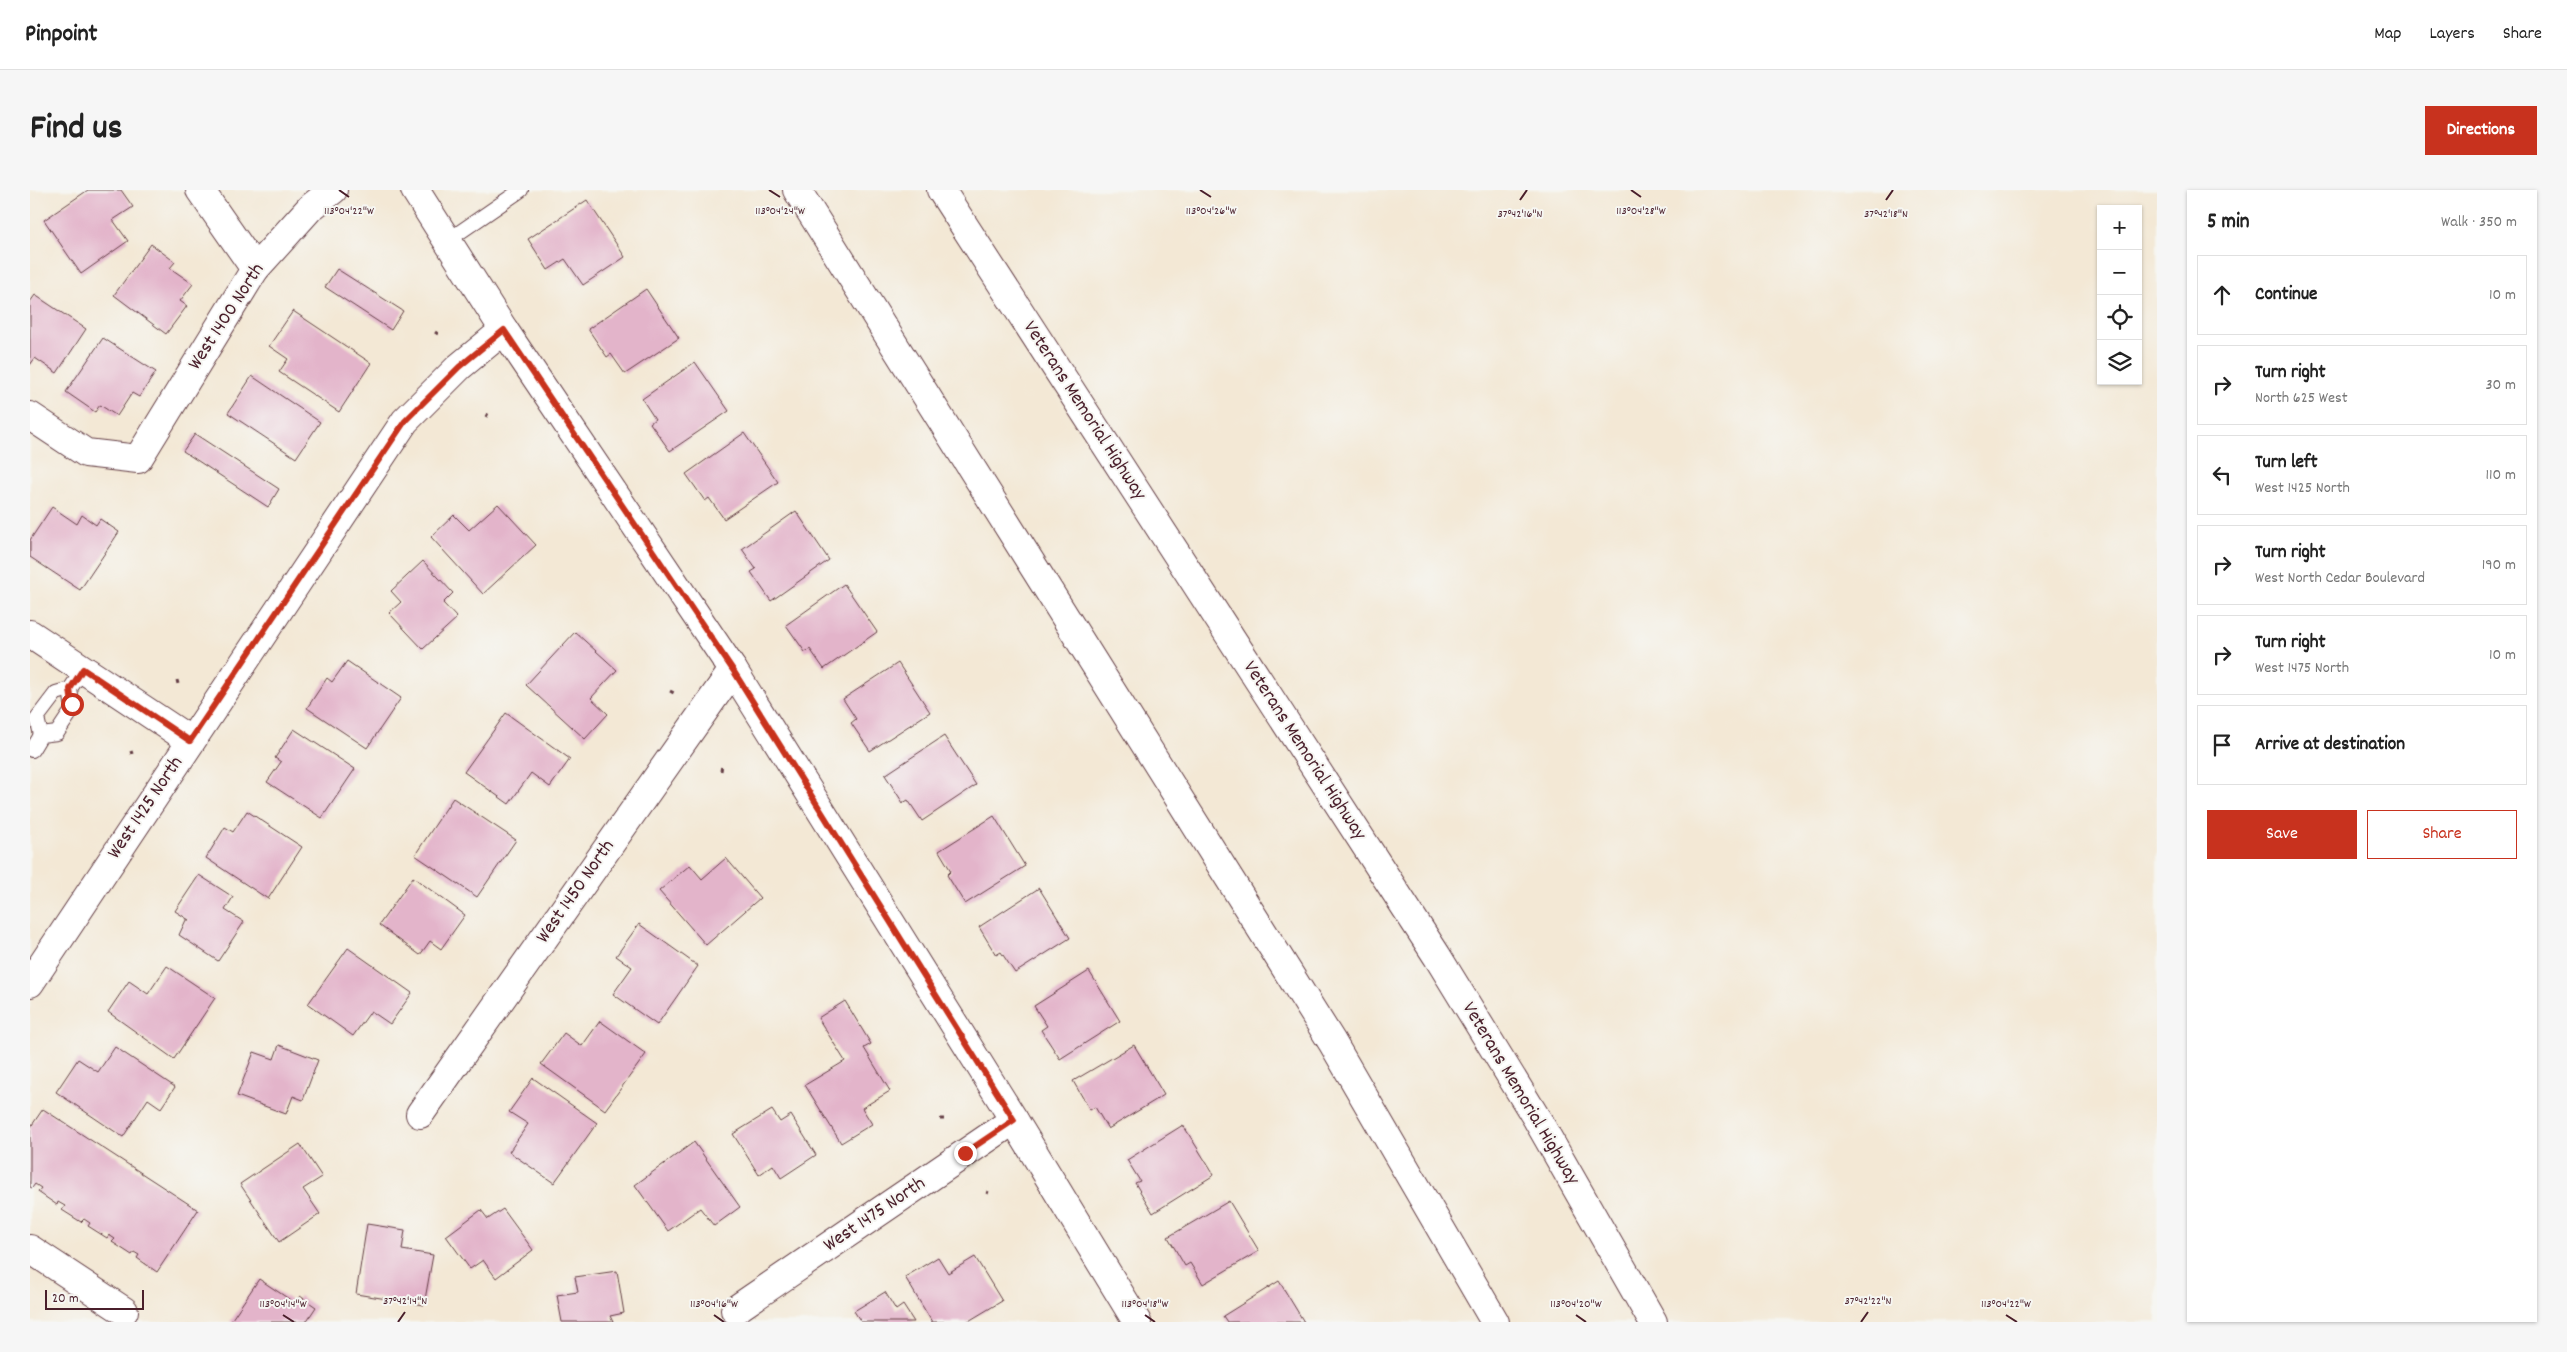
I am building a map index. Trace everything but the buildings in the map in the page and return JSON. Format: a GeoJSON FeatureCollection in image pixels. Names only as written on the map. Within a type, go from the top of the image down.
{"type":"FeatureCollection","features":[{"type":"Feature","properties":{"kind":"main road"},"geometry":{"type":"LineString","coordinates":[[200,190],[255,269]]}},
{"type":"Feature","properties":{"kind":"main road","name":"West 1400 North"},"geometry":{"type":"LineString","coordinates":[[30,416],[86,453],[138,459],[255,269],[310,208],[334,190]]}},
{"type":"Feature","properties":{"kind":"main road"},"geometry":{"type":"LineString","coordinates":[[414,190],[504,330],[733,670],[1014,1120],[1137,1322]]}},
{"type":"Feature","properties":{"kind":"main road"},"geometry":{"type":"LineString","coordinates":[[797,190],[1332,1042],[1495,1322]]}},
{"type":"Feature","properties":{"kind":"main road","name":"Veterans Memorial Highway"},"geometry":{"type":"LineString","coordinates":[[941,190],[1442,964],[1538,1119],[1653,1322]]}},
{"type":"Feature","properties":{"kind":"main road","name":"West 1425 North"},"geometry":{"type":"LineString","coordinates":[[30,983],[405,421],[459,367],[504,330]]}},
{"type":"Feature","properties":{"kind":"main road"},"geometry":{"type":"LineString","coordinates":[[30,634],[77,679],[190,741]]}},
{"type":"Feature","properties":{"kind":"main road","name":"West 1450 North"},"geometry":{"type":"LineString","coordinates":[[420,1114],[733,670]]}},
{"type":"Feature","properties":{"kind":"main road","name":"West 1475 North"},"geometry":{"type":"LineString","coordinates":[[735,1310],[1014,1120]]}},
{"type":"Feature","properties":{"kind":"main road"},"geometry":{"type":"LineString","coordinates":[[30,1249],[124,1311]]}},
{"type":"Feature","properties":{"kind":"lane"},"geometry":{"type":"LineString","coordinates":[[447,241],[521,190]]}},
{"type":"Feature","properties":{"kind":"lane"},"geometry":{"type":"LineString","coordinates":[[41,735],[37,718],[56,693],[77,679]]}},
{"type":"Feature","properties":{"kind":"lane"},"geometry":{"type":"LineString","coordinates":[[30,748],[41,735],[58,732],[74,709],[77,679]]}},
{"type":"Feature","properties":{"kind":"path"},"geometry":{"type":"LineString","coordinates":[[721,771],[722,765]]}},
{"type":"Feature","properties":{"kind":"route"},"geometry":{"type":"LineString","coordinates":[[72,704],[70,689],[83,669],[190,741],[405,421],[459,367],[504,330],[733,670],[1014,1120],[965,1153]]}}]}
